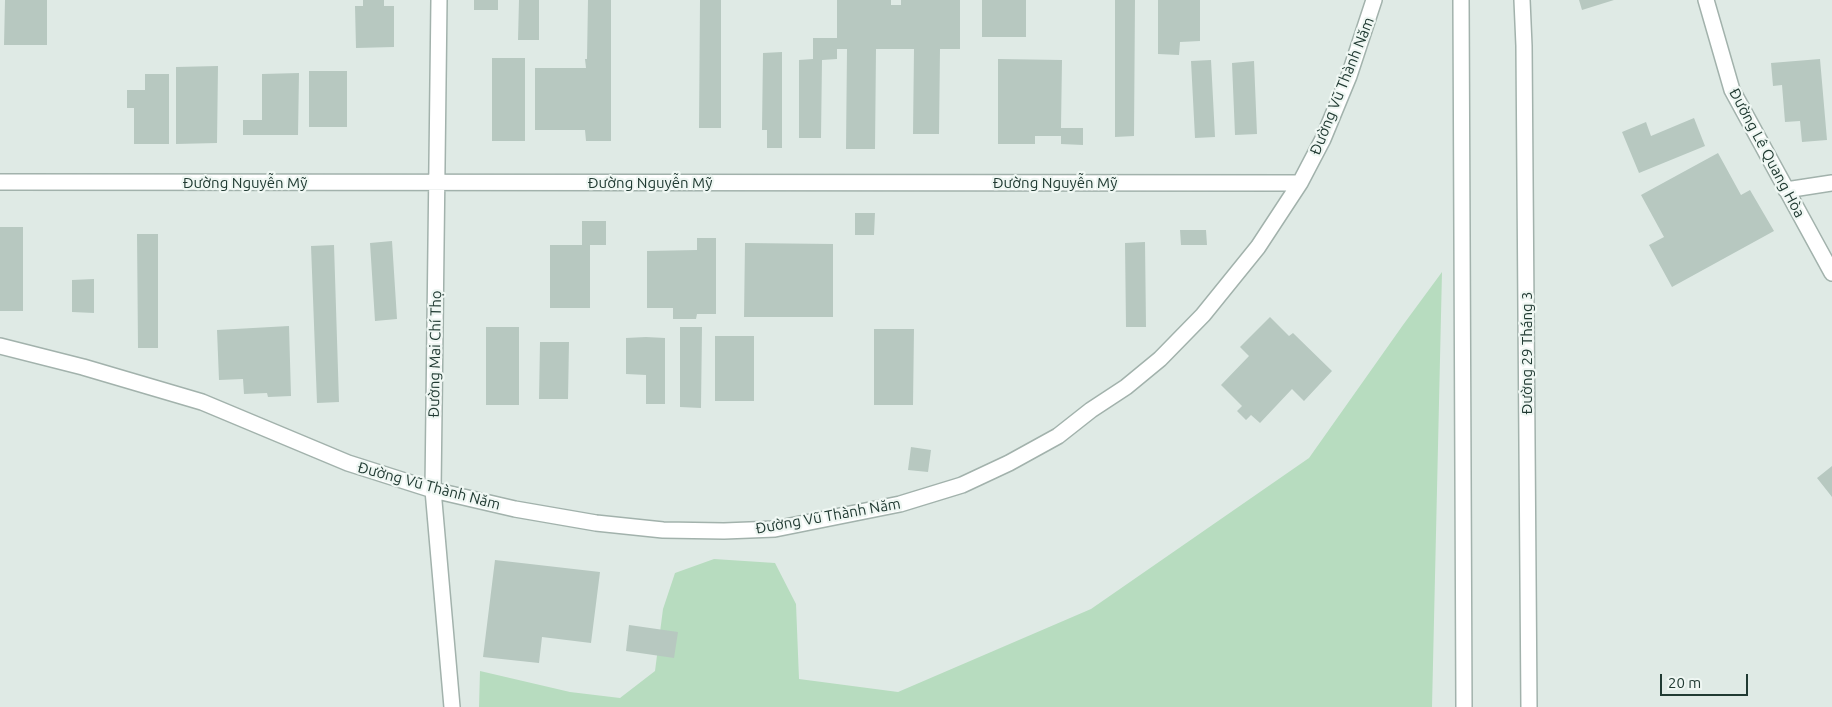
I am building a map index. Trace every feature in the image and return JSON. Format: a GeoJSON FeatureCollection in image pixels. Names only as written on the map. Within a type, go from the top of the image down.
{"type":"FeatureCollection","features":[{"type":"Feature","properties":{"kind":"street","name":"Đường Mai Chí Thọ"},"geometry":{"type":"LineString","coordinates":[[438,0],[433,490],[452,707]]}},
{"type":"Feature","properties":{"kind":"street","name":"Đường Vũ Thành Năm"},"geometry":{"type":"LineString","coordinates":[[0,346],[83,367],[202,402],[348,463],[433,490],[515,509],[596,523],[663,530],[724,531],[775,529],[900,504],[962,485],[1009,463],[1058,436],[1091,410],[1126,387],[1160,359],[1210,308],[1258,247],[1300,183],[1323,139],[1352,68],[1374,0]]}},
{"type":"Feature","properties":{"kind":"street"},"geometry":{"type":"LineString","coordinates":[[1462,0],[1464,707]]}},
{"type":"Feature","properties":{"kind":"street","name":"Đường 29 Tháng 3"},"geometry":{"type":"LineString","coordinates":[[1522,0],[1524,46],[1529,707]]}},
{"type":"Feature","properties":{"kind":"street","name":"Đường Lê Quang Hòa"},"geometry":{"type":"LineString","coordinates":[[1706,0],[1732,90],[1832,273]]}},
{"type":"Feature","properties":{"kind":"street","name":"Đường Nguyễn Mỹ"},"geometry":{"type":"LineString","coordinates":[[0,182],[1300,183]]}},
{"type":"Feature","properties":{"kind":"street"},"geometry":{"type":"LineString","coordinates":[[1786,190],[1832,183]]}},
{"type":"Feature","properties":{"kind":"green space"},"geometry":{"type":"Polygon","coordinates":[[[1442,272],[1432,707],[479,707],[480,671],[570,692],[620,698],[655,671],[663,609],[675,573],[714,559],[775,563],[796,604],[799,679],[898,692],[1091,609],[1309,458],[1442,272]]]}},
{"type":"Feature","properties":{"kind":"building"},"geometry":{"type":"Polygon","coordinates":[[[5,0],[47,0],[47,45],[4,45],[5,0]]]}},
{"type":"Feature","properties":{"kind":"building"},"geometry":{"type":"Polygon","coordinates":[[[363,0],[384,0],[384,6],[394,6],[394,47],[356,48],[355,6],[363,6],[363,0]]]}},
{"type":"Feature","properties":{"kind":"building"},"geometry":{"type":"Polygon","coordinates":[[[474,0],[498,0],[498,10],[474,10],[474,0]]]}},
{"type":"Feature","properties":{"kind":"building"},"geometry":{"type":"Polygon","coordinates":[[[519,0],[539,0],[539,40],[518,40],[519,0]]]}},
{"type":"Feature","properties":{"kind":"building"},"geometry":{"type":"Polygon","coordinates":[[[588,0],[611,0],[611,141],[586,141],[585,130],[535,130],[535,68],[586,68],[588,0]]]}},
{"type":"Feature","properties":{"kind":"building"},"geometry":{"type":"Polygon","coordinates":[[[700,0],[721,0],[721,128],[699,128],[700,0]]]}},
{"type":"Feature","properties":{"kind":"building"},"geometry":{"type":"Polygon","coordinates":[[[837,0],[891,0],[891,5],[901,5],[901,0],[960,0],[960,49],[940,49],[939,134],[913,134],[914,49],[876,49],[875,149],[846,149],[847,49],[837,49],[837,59],[822,60],[821,138],[799,138],[799,60],[813,59],[813,38],[837,38],[837,0]]]}},
{"type":"Feature","properties":{"kind":"building"},"geometry":{"type":"Polygon","coordinates":[[[982,0],[1026,0],[1026,37],[982,37],[982,0]]]}},
{"type":"Feature","properties":{"kind":"building"},"geometry":{"type":"Polygon","coordinates":[[[1115,0],[1135,0],[1134,136],[1115,137],[1115,0]]]}},
{"type":"Feature","properties":{"kind":"building"},"geometry":{"type":"Polygon","coordinates":[[[1158,0],[1200,0],[1200,41],[1180,42],[1179,55],[1158,54],[1158,0]]]}},
{"type":"Feature","properties":{"kind":"building"},"geometry":{"type":"Polygon","coordinates":[[[1579,0],[1614,0],[1582,10],[1579,0]]]}},
{"type":"Feature","properties":{"kind":"building"},"geometry":{"type":"Polygon","coordinates":[[[782,52],[782,148],[767,148],[767,130],[762,130],[763,53],[782,52]]]}},
{"type":"Feature","properties":{"kind":"building"},"geometry":{"type":"Polygon","coordinates":[[[492,58],[525,58],[525,141],[492,141],[492,58]]]}},
{"type":"Feature","properties":{"kind":"building"},"geometry":{"type":"Polygon","coordinates":[[[998,59],[1062,60],[1061,128],[1083,128],[1083,145],[1061,144],[1061,136],[1035,136],[1035,144],[998,144],[998,59]]]}},
{"type":"Feature","properties":{"kind":"building"},"geometry":{"type":"Polygon","coordinates":[[[1820,59],[1827,140],[1802,142],[1800,121],[1785,122],[1782,85],[1773,86],[1771,63],[1820,59]]]}},
{"type":"Feature","properties":{"kind":"building"},"geometry":{"type":"Polygon","coordinates":[[[1211,60],[1215,137],[1195,138],[1191,61],[1211,60]]]}},
{"type":"Feature","properties":{"kind":"building"},"geometry":{"type":"Polygon","coordinates":[[[1254,61],[1257,134],[1235,135],[1232,63],[1254,61]]]}},
{"type":"Feature","properties":{"kind":"building"},"geometry":{"type":"Polygon","coordinates":[[[218,66],[217,143],[176,144],[176,67],[218,66]]]}},
{"type":"Feature","properties":{"kind":"building"},"geometry":{"type":"Polygon","coordinates":[[[309,71],[347,71],[347,127],[309,127],[309,71]]]}},
{"type":"Feature","properties":{"kind":"building"},"geometry":{"type":"Polygon","coordinates":[[[299,73],[298,135],[243,135],[243,120],[262,120],[262,74],[299,73]]]}},
{"type":"Feature","properties":{"kind":"building"},"geometry":{"type":"Polygon","coordinates":[[[145,74],[169,74],[169,144],[134,144],[134,108],[127,108],[127,90],[145,90],[145,74]]]}},
{"type":"Feature","properties":{"kind":"building"},"geometry":{"type":"Polygon","coordinates":[[[1694,118],[1705,146],[1639,173],[1622,132],[1646,122],[1651,136],[1694,118]]]}},
{"type":"Feature","properties":{"kind":"building"},"geometry":{"type":"Polygon","coordinates":[[[1718,153],[1741,195],[1750,190],[1774,231],[1672,287],[1649,245],[1664,237],[1641,195],[1718,153]]]}},
{"type":"Feature","properties":{"kind":"building"},"geometry":{"type":"Polygon","coordinates":[[[855,213],[875,213],[874,235],[855,235],[855,213]]]}},
{"type":"Feature","properties":{"kind":"building"},"geometry":{"type":"Polygon","coordinates":[[[582,221],[606,221],[606,245],[590,245],[590,308],[550,308],[550,245],[582,245],[582,221]]]}},
{"type":"Feature","properties":{"kind":"building"},"geometry":{"type":"Polygon","coordinates":[[[0,227],[23,227],[23,311],[0,311],[0,227]]]}},
{"type":"Feature","properties":{"kind":"building"},"geometry":{"type":"Polygon","coordinates":[[[1180,230],[1206,230],[1207,245],[1181,245],[1180,230]]]}},
{"type":"Feature","properties":{"kind":"building"},"geometry":{"type":"Polygon","coordinates":[[[137,234],[158,234],[158,348],[138,348],[137,234]]]}},
{"type":"Feature","properties":{"kind":"building"},"geometry":{"type":"Polygon","coordinates":[[[697,238],[716,238],[716,314],[697,314],[696,319],[673,319],[673,308],[647,308],[647,251],[697,250],[697,238]]]}},
{"type":"Feature","properties":{"kind":"building"},"geometry":{"type":"Polygon","coordinates":[[[392,241],[397,319],[375,321],[370,243],[392,241]]]}},
{"type":"Feature","properties":{"kind":"building"},"geometry":{"type":"Polygon","coordinates":[[[1145,242],[1146,327],[1126,327],[1125,243],[1145,242]]]}},
{"type":"Feature","properties":{"kind":"building"},"geometry":{"type":"Polygon","coordinates":[[[745,243],[833,244],[833,317],[744,317],[745,243]]]}},
{"type":"Feature","properties":{"kind":"building"},"geometry":{"type":"Polygon","coordinates":[[[334,245],[339,402],[317,403],[311,246],[334,245]]]}},
{"type":"Feature","properties":{"kind":"building"},"geometry":{"type":"Polygon","coordinates":[[[94,279],[94,313],[72,312],[72,280],[94,279]]]}},
{"type":"Feature","properties":{"kind":"building"},"geometry":{"type":"Polygon","coordinates":[[[1270,317],[1289,336],[1293,333],[1332,371],[1304,401],[1292,389],[1260,423],[1251,415],[1246,420],[1237,411],[1242,406],[1221,385],[1249,356],[1240,347],[1270,317]]]}},
{"type":"Feature","properties":{"kind":"building"},"geometry":{"type":"Polygon","coordinates":[[[289,326],[291,396],[268,397],[267,393],[244,394],[243,379],[219,380],[217,330],[289,326]]]}},
{"type":"Feature","properties":{"kind":"building"},"geometry":{"type":"Polygon","coordinates":[[[486,327],[519,327],[519,405],[486,405],[486,327]]]}},
{"type":"Feature","properties":{"kind":"building"},"geometry":{"type":"Polygon","coordinates":[[[680,327],[702,327],[701,408],[680,407],[680,327]]]}},
{"type":"Feature","properties":{"kind":"building"},"geometry":{"type":"Polygon","coordinates":[[[874,329],[914,329],[913,405],[874,405],[874,329]]]}},
{"type":"Feature","properties":{"kind":"building"},"geometry":{"type":"Polygon","coordinates":[[[715,336],[754,336],[754,401],[715,401],[715,336]]]}},
{"type":"Feature","properties":{"kind":"building"},"geometry":{"type":"Polygon","coordinates":[[[626,338],[665,338],[665,404],[646,404],[646,375],[626,374],[626,338]]]}},
{"type":"Feature","properties":{"kind":"building"},"geometry":{"type":"Polygon","coordinates":[[[540,342],[569,342],[568,399],[539,399],[540,342]]]}},
{"type":"Feature","properties":{"kind":"building"},"geometry":{"type":"Polygon","coordinates":[[[911,447],[931,450],[928,472],[908,470],[911,447]]]}},
{"type":"Feature","properties":{"kind":"building"},"geometry":{"type":"Polygon","coordinates":[[[1832,466],[1832,497],[1817,478],[1832,466]]]}},
{"type":"Feature","properties":{"kind":"building"},"geometry":{"type":"Polygon","coordinates":[[[495,560],[600,572],[591,643],[542,637],[539,663],[483,657],[495,560]]]}},
{"type":"Feature","properties":{"kind":"building"},"geometry":{"type":"Polygon","coordinates":[[[629,625],[678,632],[674,658],[626,651],[629,625]]]}}]}
